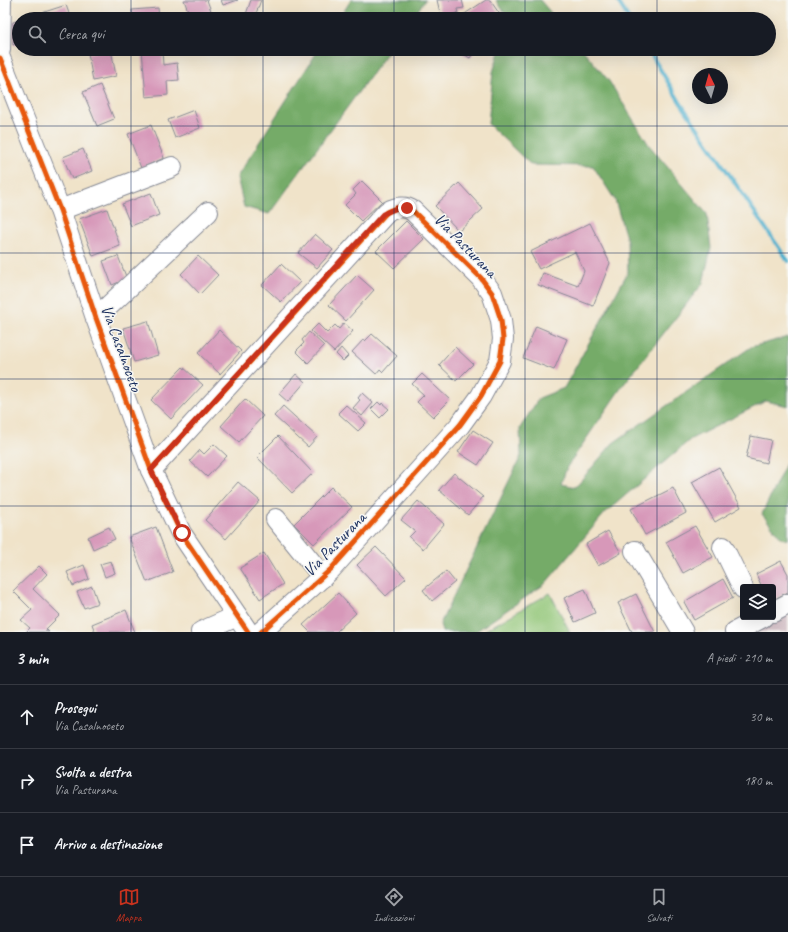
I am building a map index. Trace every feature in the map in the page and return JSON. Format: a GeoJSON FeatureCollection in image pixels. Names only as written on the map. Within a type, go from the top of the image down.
{"type":"FeatureCollection","features":[{"type":"Feature","properties":{"kind":"street"},"geometry":{"type":"LineString","coordinates":[[0,50],[1,0]]}},
{"type":"Feature","properties":{"kind":"street","name":"Via Casalnoceto"},"geometry":{"type":"LineString","coordinates":[[0,58],[60,210],[96,318],[151,470],[182,533],[243,624]]}},
{"type":"Feature","properties":{"kind":"street"},"geometry":{"type":"LineString","coordinates":[[60,210],[172,168]]}},
{"type":"Feature","properties":{"kind":"street","name":"Via Pasturana"},"geometry":{"type":"LineString","coordinates":[[151,470],[383,214],[397,208],[410,209],[481,278],[492,293],[501,320],[503,339],[500,361],[481,396],[460,425],[323,577],[261,632]]}},
{"type":"Feature","properties":{"kind":"street"},"geometry":{"type":"LineString","coordinates":[[96,318],[208,212]]}},
{"type":"Feature","properties":{"kind":"street"},"geometry":{"type":"LineString","coordinates":[[276,519],[323,577]]}},
{"type":"Feature","properties":{"kind":"street"},"geometry":{"type":"LineString","coordinates":[[723,546],[741,584]]}},
{"type":"Feature","properties":{"kind":"street"},"geometry":{"type":"LineString","coordinates":[[636,551],[683,632]]}},
{"type":"Feature","properties":{"kind":"street"},"geometry":{"type":"LineString","coordinates":[[776,610],[788,604]]}},
{"type":"Feature","properties":{"kind":"street"},"geometry":{"type":"LineString","coordinates":[[735,632],[756,620]]}},
{"type":"Feature","properties":{"kind":"street"},"geometry":{"type":"LineString","coordinates":[[201,632],[243,624]]}},
{"type":"Feature","properties":{"kind":"shaded area"},"geometry":{"type":"Polygon","coordinates":[[[788,614],[788,632],[756,632],[788,614]]]}},
{"type":"Feature","properties":{"kind":"green space"},"geometry":{"type":"Polygon","coordinates":[[[351,0],[425,0],[417,12],[343,12],[351,0]]]}},
{"type":"Feature","properties":{"kind":"green space"},"geometry":{"type":"Polygon","coordinates":[[[496,0],[540,0],[550,12],[504,12],[496,0]]]}},
{"type":"Feature","properties":{"kind":"green space"},"geometry":{"type":"Polygon","coordinates":[[[315,56],[385,56],[269,214],[244,207],[237,177],[315,56]]]}},
{"type":"Feature","properties":{"kind":"green space"},"geometry":{"type":"Polygon","coordinates":[[[498,56],[588,56],[609,81],[649,145],[707,214],[711,248],[703,283],[621,388],[567,467],[561,484],[575,487],[613,443],[751,347],[788,337],[788,406],[766,401],[691,439],[605,513],[545,584],[475,632],[442,632],[440,624],[521,456],[520,428],[539,398],[564,388],[628,272],[627,241],[615,200],[593,166],[531,165],[488,124],[493,72],[498,56]]]}},
{"type":"Feature","properties":{"kind":"green space"},"geometry":{"type":"Polygon","coordinates":[[[788,459],[788,540],[781,538],[762,514],[788,459]]]}},
{"type":"Feature","properties":{"kind":"green space"},"geometry":{"type":"Polygon","coordinates":[[[550,593],[570,632],[482,632],[550,593]]]}},
{"type":"Feature","properties":{"kind":"building"},"geometry":{"type":"Polygon","coordinates":[[[184,0],[207,0],[211,12],[188,12],[184,0]]]}},
{"type":"Feature","properties":{"kind":"building"},"geometry":{"type":"Polygon","coordinates":[[[221,0],[238,0],[223,5],[221,0]]]}},
{"type":"Feature","properties":{"kind":"building"},"geometry":{"type":"Polygon","coordinates":[[[251,0],[261,0],[257,12],[247,12],[251,0]]]}},
{"type":"Feature","properties":{"kind":"building"},"geometry":{"type":"Polygon","coordinates":[[[437,0],[462,0],[464,8],[457,9],[458,12],[440,12],[437,0]]]}},
{"type":"Feature","properties":{"kind":"building"},"geometry":{"type":"Polygon","coordinates":[[[486,0],[490,0],[498,12],[468,12],[486,0]]]}},
{"type":"Feature","properties":{"kind":"building"},"geometry":{"type":"Polygon","coordinates":[[[66,5],[68,12],[44,12],[66,5]]]}},
{"type":"Feature","properties":{"kind":"building"},"geometry":{"type":"Polygon","coordinates":[[[158,8],[158,12],[132,12],[132,10],[158,8]]]}},
{"type":"Feature","properties":{"kind":"building"},"geometry":{"type":"Polygon","coordinates":[[[89,56],[112,56],[116,76],[93,81],[89,56]]]}},
{"type":"Feature","properties":{"kind":"building"},"geometry":{"type":"Polygon","coordinates":[[[143,56],[162,56],[163,65],[177,63],[179,80],[167,81],[168,95],[146,97],[143,56]]]}},
{"type":"Feature","properties":{"kind":"building"},"geometry":{"type":"Polygon","coordinates":[[[100,85],[114,119],[97,126],[83,92],[100,85]]]}},
{"type":"Feature","properties":{"kind":"building"},"geometry":{"type":"Polygon","coordinates":[[[194,110],[200,128],[175,138],[168,120],[194,110]]]}},
{"type":"Feature","properties":{"kind":"building"},"geometry":{"type":"Polygon","coordinates":[[[151,125],[164,158],[141,168],[128,134],[151,125]]]}},
{"type":"Feature","properties":{"kind":"building"},"geometry":{"type":"Polygon","coordinates":[[[83,149],[92,171],[72,179],[63,157],[83,149]]]}},
{"type":"Feature","properties":{"kind":"building"},"geometry":{"type":"Polygon","coordinates":[[[362,181],[382,201],[361,221],[345,205],[356,194],[353,190],[362,181]]]}},
{"type":"Feature","properties":{"kind":"building"},"geometry":{"type":"Polygon","coordinates":[[[459,183],[483,209],[459,231],[435,206],[459,183]]]}},
{"type":"Feature","properties":{"kind":"building"},"geometry":{"type":"Polygon","coordinates":[[[151,193],[159,215],[131,226],[122,204],[151,193]]]}},
{"type":"Feature","properties":{"kind":"building"},"geometry":{"type":"Polygon","coordinates":[[[107,209],[120,246],[93,256],[79,219],[107,209]]]}},
{"type":"Feature","properties":{"kind":"building"},"geometry":{"type":"Polygon","coordinates":[[[406,221],[424,239],[394,268],[376,251],[406,221]]]}},
{"type":"Feature","properties":{"kind":"building"},"geometry":{"type":"Polygon","coordinates":[[[590,223],[610,263],[593,306],[538,285],[543,273],[578,286],[584,271],[575,252],[539,269],[530,252],[590,223]]]}},
{"type":"Feature","properties":{"kind":"building"},"geometry":{"type":"Polygon","coordinates":[[[315,234],[333,250],[317,268],[298,253],[315,234]]]}},
{"type":"Feature","properties":{"kind":"building"},"geometry":{"type":"Polygon","coordinates":[[[118,256],[127,279],[112,285],[103,261],[118,256]]]}},
{"type":"Feature","properties":{"kind":"building"},"geometry":{"type":"Polygon","coordinates":[[[198,256],[218,275],[200,294],[181,274],[198,256]]]}},
{"type":"Feature","properties":{"kind":"building"},"geometry":{"type":"Polygon","coordinates":[[[281,264],[300,282],[281,302],[262,285],[281,264]]]}},
{"type":"Feature","properties":{"kind":"building"},"geometry":{"type":"Polygon","coordinates":[[[357,275],[374,290],[346,321],[329,305],[357,275]]]}},
{"type":"Feature","properties":{"kind":"building"},"geometry":{"type":"Polygon","coordinates":[[[148,321],[158,355],[134,362],[123,328],[148,321]]]}},
{"type":"Feature","properties":{"kind":"building"},"geometry":{"type":"Polygon","coordinates":[[[344,323],[353,331],[334,352],[311,331],[318,324],[327,333],[335,325],[339,329],[344,323]]]}},
{"type":"Feature","properties":{"kind":"building"},"geometry":{"type":"Polygon","coordinates":[[[536,326],[567,339],[554,370],[523,358],[536,326]]]}},
{"type":"Feature","properties":{"kind":"building"},"geometry":{"type":"Polygon","coordinates":[[[219,330],[241,351],[220,374],[198,353],[219,330]]]}},
{"type":"Feature","properties":{"kind":"building"},"geometry":{"type":"Polygon","coordinates":[[[309,332],[324,346],[308,363],[296,351],[304,343],[302,340],[309,332]]]}},
{"type":"Feature","properties":{"kind":"building"},"geometry":{"type":"Polygon","coordinates":[[[372,334],[397,356],[383,372],[380,369],[376,374],[352,352],[364,339],[365,341],[372,334]]]}},
{"type":"Feature","properties":{"kind":"building"},"geometry":{"type":"Polygon","coordinates":[[[455,347],[473,364],[456,381],[439,365],[455,347]]]}},
{"type":"Feature","properties":{"kind":"building"},"geometry":{"type":"Polygon","coordinates":[[[341,348],[348,356],[343,361],[336,354],[341,348]]]}},
{"type":"Feature","properties":{"kind":"building"},"geometry":{"type":"Polygon","coordinates":[[[183,367],[203,385],[171,419],[151,400],[183,367]]]}},
{"type":"Feature","properties":{"kind":"building"},"geometry":{"type":"Polygon","coordinates":[[[296,374],[305,382],[288,402],[279,394],[296,374]]]}},
{"type":"Feature","properties":{"kind":"building"},"geometry":{"type":"Polygon","coordinates":[[[422,374],[450,400],[433,417],[417,402],[424,395],[412,384],[422,374]]]}},
{"type":"Feature","properties":{"kind":"building"},"geometry":{"type":"Polygon","coordinates":[[[362,393],[373,403],[362,416],[353,408],[360,400],[358,398],[362,393]]]}},
{"type":"Feature","properties":{"kind":"building"},"geometry":{"type":"Polygon","coordinates":[[[245,399],[263,416],[239,442],[221,426],[245,399]]]}},
{"type":"Feature","properties":{"kind":"building"},"geometry":{"type":"Polygon","coordinates":[[[378,402],[381,405],[382,403],[389,409],[380,418],[371,409],[378,402]]]}},
{"type":"Feature","properties":{"kind":"building"},"geometry":{"type":"Polygon","coordinates":[[[346,405],[366,423],[358,431],[338,413],[346,405]]]}},
{"type":"Feature","properties":{"kind":"building"},"geometry":{"type":"Polygon","coordinates":[[[283,406],[317,437],[308,447],[274,416],[283,406]]]}},
{"type":"Feature","properties":{"kind":"building"},"geometry":{"type":"Polygon","coordinates":[[[473,430],[493,443],[478,465],[458,452],[473,430]]]}},
{"type":"Feature","properties":{"kind":"building"},"geometry":{"type":"Polygon","coordinates":[[[278,436],[313,473],[292,493],[257,457],[278,436]]]}},
{"type":"Feature","properties":{"kind":"building"},"geometry":{"type":"Polygon","coordinates":[[[751,436],[771,440],[766,463],[746,458],[751,436]]]}},
{"type":"Feature","properties":{"kind":"building"},"geometry":{"type":"Polygon","coordinates":[[[214,444],[227,456],[207,477],[190,461],[200,450],[204,454],[214,444]]]}},
{"type":"Feature","properties":{"kind":"building"},"geometry":{"type":"Polygon","coordinates":[[[719,467],[741,507],[715,522],[692,482],[719,467]]]}},
{"type":"Feature","properties":{"kind":"building"},"geometry":{"type":"Polygon","coordinates":[[[454,473],[483,497],[468,515],[439,490],[454,473]]]}},
{"type":"Feature","properties":{"kind":"building"},"geometry":{"type":"Polygon","coordinates":[[[238,482],[260,501],[226,539],[205,520],[238,482]]]}},
{"type":"Feature","properties":{"kind":"building"},"geometry":{"type":"Polygon","coordinates":[[[331,487],[352,507],[314,544],[294,524],[331,487]]]}},
{"type":"Feature","properties":{"kind":"building"},"geometry":{"type":"Polygon","coordinates":[[[673,488],[686,513],[645,535],[631,509],[673,488]]]}},
{"type":"Feature","properties":{"kind":"building"},"geometry":{"type":"Polygon","coordinates":[[[418,501],[444,524],[423,549],[409,537],[415,531],[401,520],[418,501]]]}},
{"type":"Feature","properties":{"kind":"building"},"geometry":{"type":"Polygon","coordinates":[[[695,526],[713,557],[683,573],[666,542],[695,526]]]}},
{"type":"Feature","properties":{"kind":"building"},"geometry":{"type":"Polygon","coordinates":[[[109,527],[115,539],[93,549],[88,537],[109,527]]]}},
{"type":"Feature","properties":{"kind":"building"},"geometry":{"type":"Polygon","coordinates":[[[156,527],[173,572],[147,582],[129,537],[156,527]]]}},
{"type":"Feature","properties":{"kind":"building"},"geometry":{"type":"Polygon","coordinates":[[[608,531],[621,553],[598,566],[586,544],[608,531]]]}},
{"type":"Feature","properties":{"kind":"building"},"geometry":{"type":"Polygon","coordinates":[[[376,547],[406,578],[386,596],[357,565],[376,547]]]}},
{"type":"Feature","properties":{"kind":"building"},"geometry":{"type":"Polygon","coordinates":[[[264,553],[283,584],[260,599],[240,568],[264,553]]]}},
{"type":"Feature","properties":{"kind":"building"},"geometry":{"type":"Polygon","coordinates":[[[111,561],[115,573],[105,577],[100,564],[111,561]]]}},
{"type":"Feature","properties":{"kind":"building"},"geometry":{"type":"Polygon","coordinates":[[[781,561],[788,574],[788,592],[776,598],[776,584],[761,584],[756,574],[781,561]]]}},
{"type":"Feature","properties":{"kind":"building"},"geometry":{"type":"Polygon","coordinates":[[[84,565],[89,579],[73,586],[67,572],[84,565]]]}},
{"type":"Feature","properties":{"kind":"building"},"geometry":{"type":"Polygon","coordinates":[[[39,566],[47,574],[33,589],[60,615],[46,629],[49,632],[26,632],[30,628],[21,620],[32,610],[13,591],[39,566]]]}},
{"type":"Feature","properties":{"kind":"building"},"geometry":{"type":"Polygon","coordinates":[[[446,571],[455,582],[432,601],[423,590],[446,571]]]}},
{"type":"Feature","properties":{"kind":"building"},"geometry":{"type":"Polygon","coordinates":[[[723,579],[733,598],[694,620],[684,602],[723,579]]]}},
{"type":"Feature","properties":{"kind":"building"},"geometry":{"type":"Polygon","coordinates":[[[92,586],[98,603],[84,608],[77,592],[92,586]]]}},
{"type":"Feature","properties":{"kind":"building"},"geometry":{"type":"Polygon","coordinates":[[[585,589],[595,613],[575,622],[564,598],[585,589]]]}},
{"type":"Feature","properties":{"kind":"building"},"geometry":{"type":"Polygon","coordinates":[[[338,593],[356,613],[336,632],[310,632],[303,625],[338,593]]]}},
{"type":"Feature","properties":{"kind":"building"},"geometry":{"type":"Polygon","coordinates":[[[636,594],[655,632],[632,632],[618,603],[636,594]]]}},
{"type":"Feature","properties":{"kind":"building"},"geometry":{"type":"Polygon","coordinates":[[[126,610],[135,632],[95,632],[92,624],[126,610]]]}},
{"type":"Feature","properties":{"kind":"waterway"},"geometry":{"type":"LineString","coordinates":[[617,0],[625,12]]}},
{"type":"Feature","properties":{"kind":"waterway"},"geometry":{"type":"LineString","coordinates":[[652,56],[680,102],[788,261]]}},
{"type":"Feature","properties":{"kind":"cycle path"},"geometry":{"type":"LineString","coordinates":[[0,58],[60,210],[96,318],[151,470],[181,533],[248,632]]}},
{"type":"Feature","properties":{"kind":"cycle path"},"geometry":{"type":"LineString","coordinates":[[151,470],[387,212],[400,207],[413,211],[481,278],[492,293],[501,320],[503,339],[500,361],[481,396],[460,425],[331,569],[261,632]]}},
{"type":"Feature","properties":{"kind":"route"},"geometry":{"type":"LineString","coordinates":[[182,533],[165,503],[151,470],[383,214],[397,208],[407,208]]}}]}
